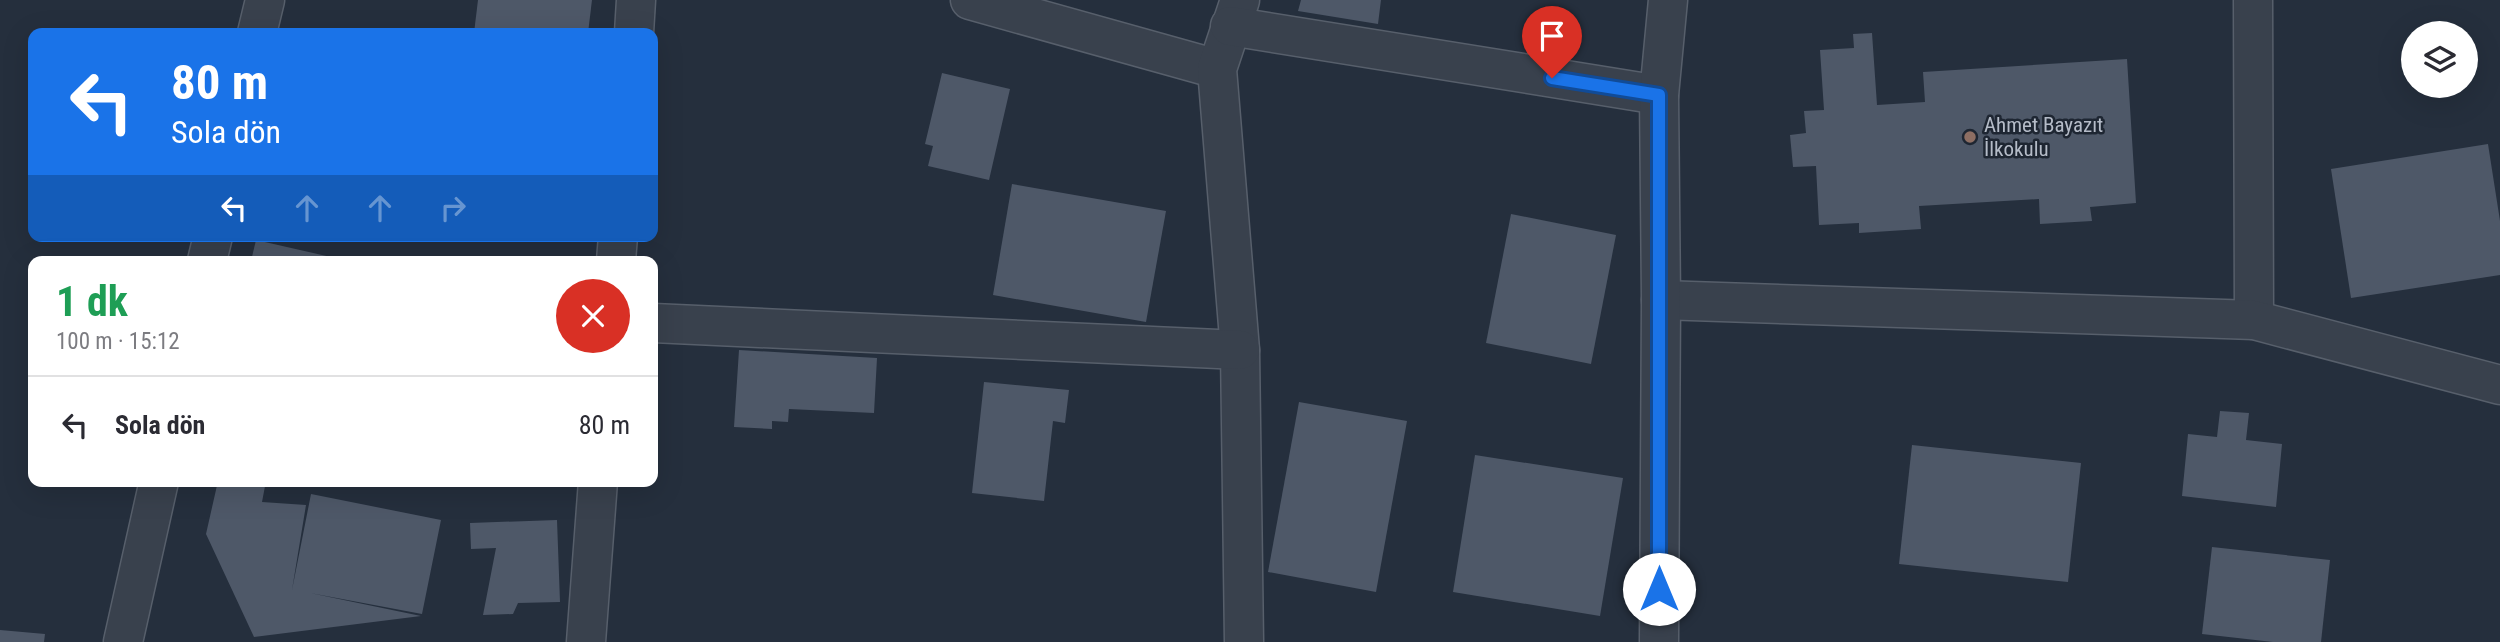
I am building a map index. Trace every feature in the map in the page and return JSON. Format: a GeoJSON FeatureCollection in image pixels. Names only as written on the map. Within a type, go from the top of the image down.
{"type":"FeatureCollection","features":[{"type":"Feature","properties":{"kind":"street"},"geometry":{"type":"LineString","coordinates":[[258,28],[265,0]]}},
{"type":"Feature","properties":{"kind":"street"},"geometry":{"type":"LineString","coordinates":[[634,28],[636,0]]}},
{"type":"Feature","properties":{"kind":"street"},"geometry":{"type":"LineString","coordinates":[[970,0],[1217,69]]}},
{"type":"Feature","properties":{"kind":"street"},"geometry":{"type":"LineString","coordinates":[[1659,642],[1659,95],[1668,0]]}},
{"type":"Feature","properties":{"kind":"street"},"geometry":{"type":"LineString","coordinates":[[2253,0],[2254,320]]}},
{"type":"Feature","properties":{"kind":"street"},"geometry":{"type":"LineString","coordinates":[[1244,642],[1240,350],[1217,69],[1235,13],[1659,95]]}},
{"type":"Feature","properties":{"kind":"street"},"geometry":{"type":"LineString","coordinates":[[1661,300],[2254,320],[2500,385]]}},
{"type":"Feature","properties":{"kind":"street"},"geometry":{"type":"LineString","coordinates":[[658,323],[1240,350]]}},
{"type":"Feature","properties":{"kind":"street"},"geometry":{"type":"LineString","coordinates":[[123,642],[158,487]]}},
{"type":"Feature","properties":{"kind":"street"},"geometry":{"type":"LineString","coordinates":[[586,642],[598,487]]}},
{"type":"Feature","properties":{"kind":"building"},"geometry":{"type":"Polygon","coordinates":[[[478,0],[592,0],[589,28],[475,28],[478,0]]]}},
{"type":"Feature","properties":{"kind":"building"},"geometry":{"type":"Polygon","coordinates":[[[1301,0],[1381,0],[1378,24],[1298,11],[1301,0]]]}},
{"type":"Feature","properties":{"kind":"building"},"geometry":{"type":"Polygon","coordinates":[[[1872,33],[1877,105],[1925,102],[1923,72],[2127,59],[2136,203],[2090,207],[2092,221],[2040,224],[2039,199],[1919,206],[1921,229],[1859,233],[1859,223],[1819,225],[1816,166],[1793,167],[1790,135],[1806,133],[1804,111],[1824,110],[1820,50],[1854,48],[1853,34],[1872,33]]]}},
{"type":"Feature","properties":{"kind":"building"},"geometry":{"type":"Polygon","coordinates":[[[942,73],[1010,89],[989,180],[928,166],[933,146],[925,144],[942,73]]]}},
{"type":"Feature","properties":{"kind":"building"},"geometry":{"type":"Polygon","coordinates":[[[2488,144],[2500,221],[2500,275],[2351,298],[2331,169],[2488,144]]]}},
{"type":"Feature","properties":{"kind":"building"},"geometry":{"type":"Polygon","coordinates":[[[1012,184],[1166,211],[1146,322],[993,295],[1012,184]]]}},
{"type":"Feature","properties":{"kind":"building"},"geometry":{"type":"Polygon","coordinates":[[[1511,214],[1616,235],[1591,364],[1486,343],[1511,214]]]}},
{"type":"Feature","properties":{"kind":"building"},"geometry":{"type":"Polygon","coordinates":[[[256,242],[265,242],[326,256],[252,256],[256,242]]]}},
{"type":"Feature","properties":{"kind":"building"},"geometry":{"type":"Polygon","coordinates":[[[739,350],[877,358],[874,413],[789,409],[788,422],[772,421],[772,429],[734,427],[739,350]]]}},
{"type":"Feature","properties":{"kind":"building"},"geometry":{"type":"Polygon","coordinates":[[[984,382],[1069,390],[1065,423],[1053,421],[1044,501],[972,493],[984,382]]]}},
{"type":"Feature","properties":{"kind":"building"},"geometry":{"type":"Polygon","coordinates":[[[1299,402],[1407,421],[1376,592],[1268,572],[1299,402]]]}},
{"type":"Feature","properties":{"kind":"building"},"geometry":{"type":"Polygon","coordinates":[[[2220,411],[2249,413],[2246,440],[2282,444],[2276,507],[2182,496],[2188,434],[2217,437],[2220,411]]]}},
{"type":"Feature","properties":{"kind":"building"},"geometry":{"type":"Polygon","coordinates":[[[1912,445],[2081,463],[2068,582],[1899,564],[1912,445]]]}},
{"type":"Feature","properties":{"kind":"building"},"geometry":{"type":"Polygon","coordinates":[[[1475,455],[1623,478],[1600,616],[1453,592],[1475,455]]]}},
{"type":"Feature","properties":{"kind":"building"},"geometry":{"type":"Polygon","coordinates":[[[217,487],[265,487],[262,502],[306,505],[292,590],[311,494],[441,520],[422,614],[310,593],[421,616],[254,637],[206,534],[217,487]]]}},
{"type":"Feature","properties":{"kind":"building"},"geometry":{"type":"Polygon","coordinates":[[[557,520],[560,602],[518,603],[513,614],[483,615],[496,548],[471,549],[470,523],[557,520]]]}},
{"type":"Feature","properties":{"kind":"building"},"geometry":{"type":"Polygon","coordinates":[[[2212,547],[2330,560],[2321,642],[2273,642],[2202,634],[2212,547]]]}},
{"type":"Feature","properties":{"kind":"building"},"geometry":{"type":"Polygon","coordinates":[[[0,630],[45,634],[44,642],[0,642],[0,630]]]}},
{"type":"Feature","properties":{"kind":"place","name":"Ahmet Bayazıt İlkokulu"},"geometry":{"type":"Point","coordinates":[1970,137]}},
{"type":"Feature","properties":{"kind":"route"},"geometry":{"type":"LineString","coordinates":[[1552,78],[1659,95],[1659,589]]}}]}
